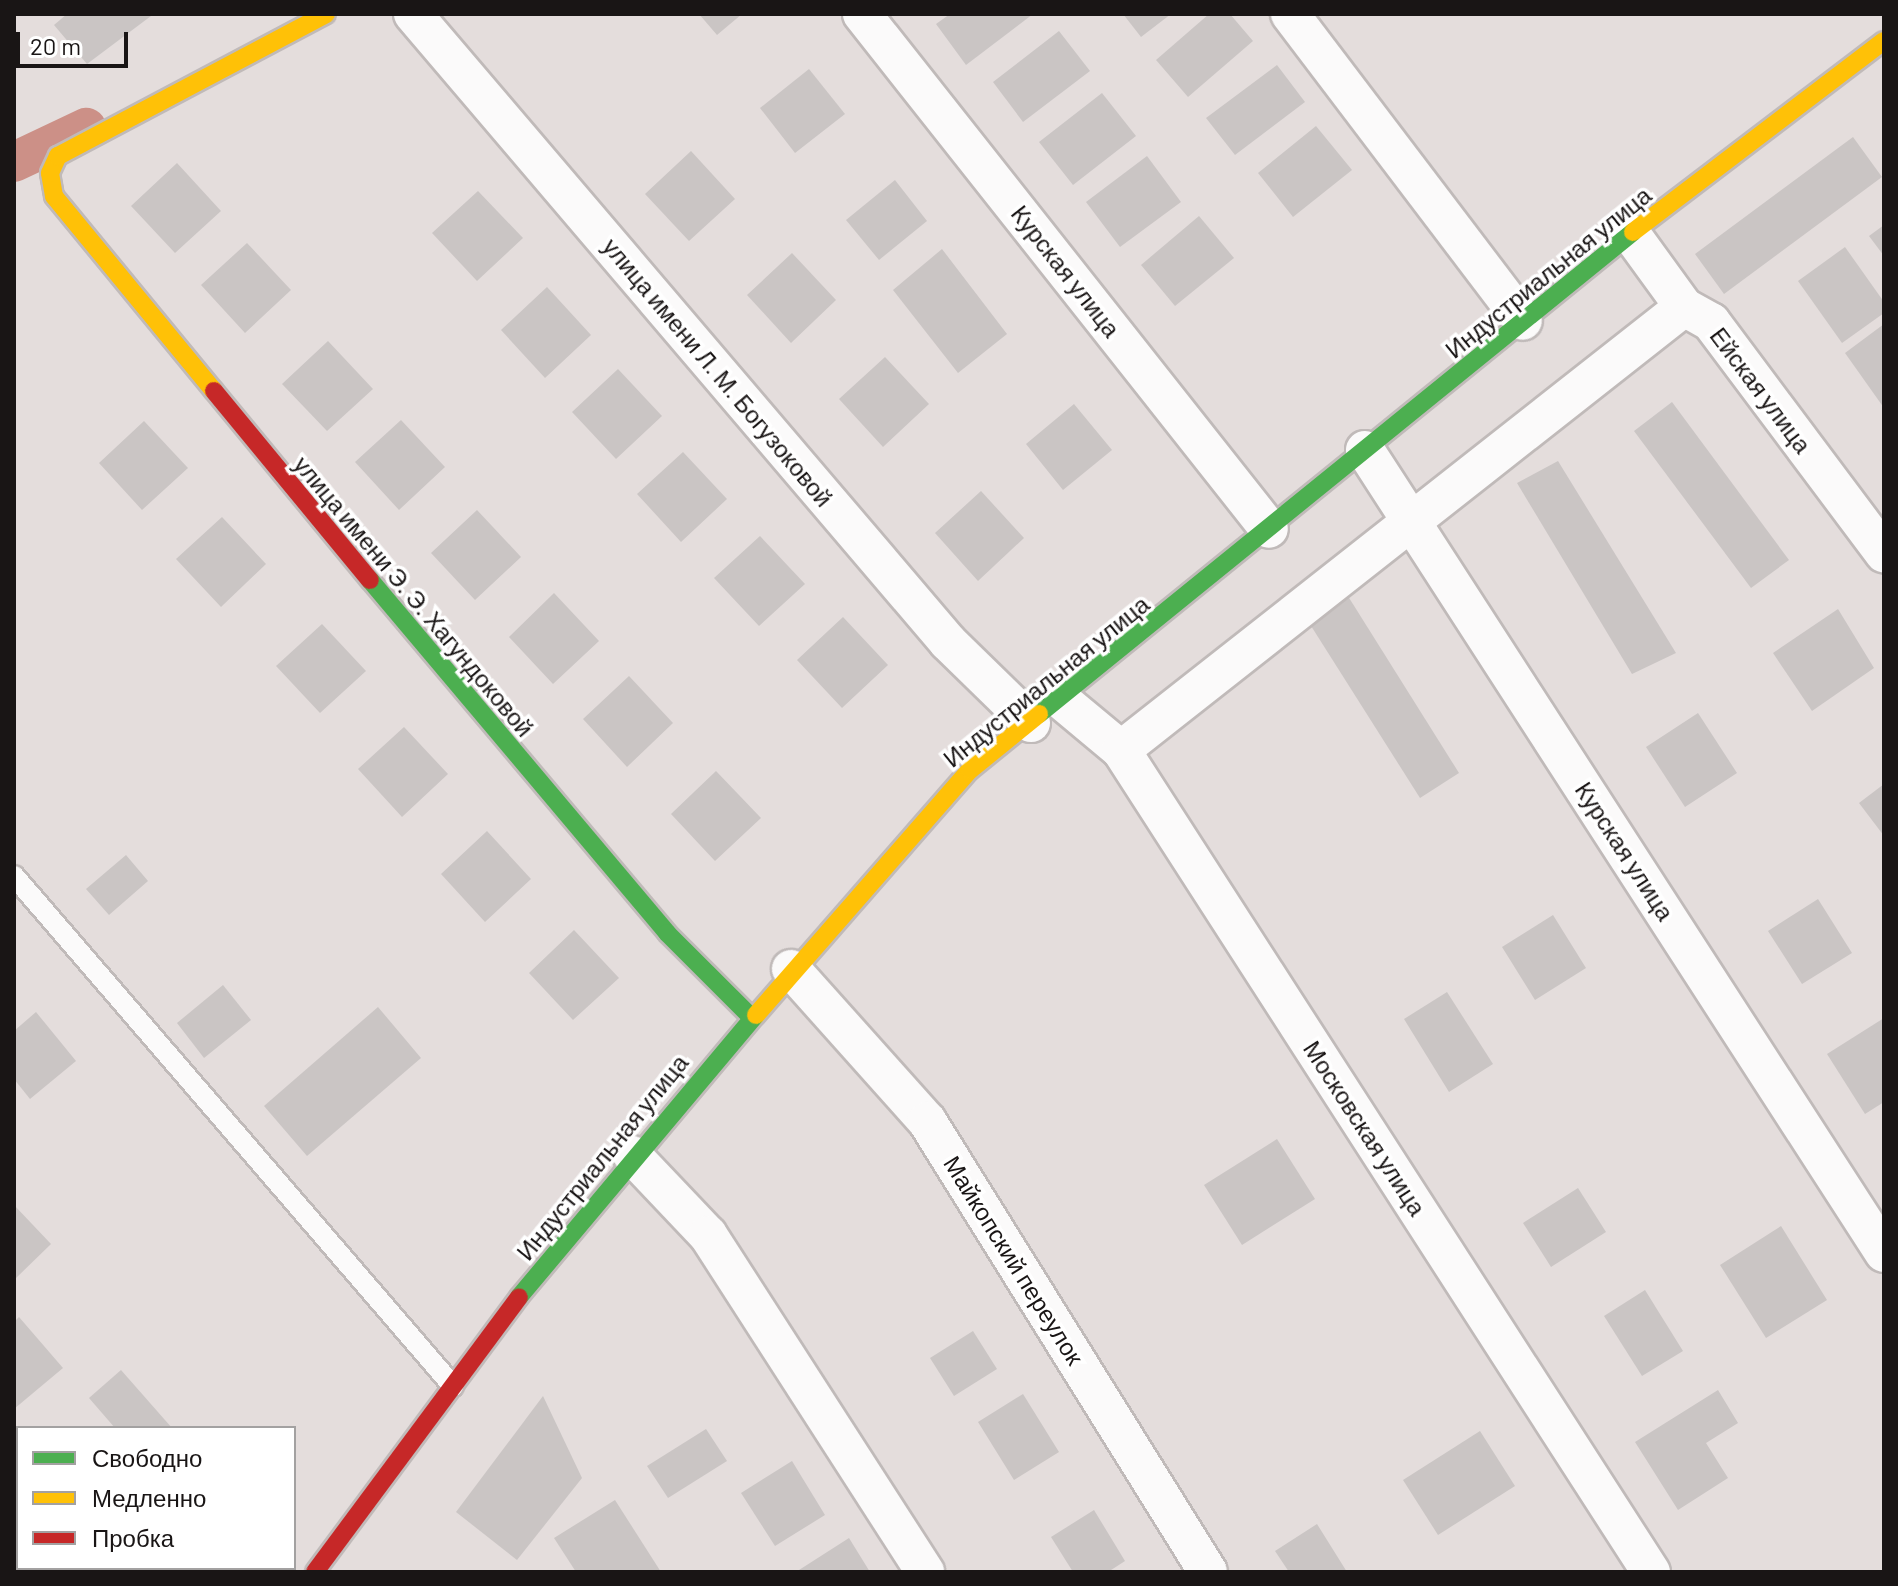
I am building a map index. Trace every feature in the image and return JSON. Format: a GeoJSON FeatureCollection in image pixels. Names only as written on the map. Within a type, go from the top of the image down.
{"type":"FeatureCollection","features":[{"type":"Feature","properties":{"kind":"street","name":"улица имени Э. Э. Хагундоковой"},"geometry":{"type":"LineString","coordinates":[[326,14],[58,156],[50,173],[54,196],[481,716],[667,933],[750,1016]]}},
{"type":"Feature","properties":{"kind":"street","name":"улица имени Л. М. Богузоковой"},"geometry":{"type":"LineString","coordinates":[[413,14],[948,642],[1031,723]]}},
{"type":"Feature","properties":{"kind":"street","name":"Курская улица"},"geometry":{"type":"LineString","coordinates":[[862,14],[1269,529]]}},
{"type":"Feature","properties":{"kind":"street"},"geometry":{"type":"LineString","coordinates":[[1290,14],[1523,321]]}},
{"type":"Feature","properties":{"kind":"street","name":"Индустриальная улица"},"geometry":{"type":"LineString","coordinates":[[315,1572],[453,1386],[632,1155],[791,969],[970,770],[1061,700],[1631,234],[1884,41]]}},
{"type":"Feature","properties":{"kind":"street","name":"Ейская улица"},"geometry":{"type":"LineString","coordinates":[[1631,234],[1684,307],[1711,322],[1884,553]]}},
{"type":"Feature","properties":{"kind":"street"},"geometry":{"type":"LineString","coordinates":[[1121,750],[1684,307]]}},
{"type":"Feature","properties":{"kind":"street","name":"Курская улица"},"geometry":{"type":"LineString","coordinates":[[1365,450],[1884,1253]]}},
{"type":"Feature","properties":{"kind":"street","name":"Московская улица"},"geometry":{"type":"LineString","coordinates":[[1061,700],[1121,750],[1651,1572]]}},
{"type":"Feature","properties":{"kind":"street","name":"Майкопский переулок"},"geometry":{"type":"LineString","coordinates":[[791,969],[927,1121],[1208,1572]]}},
{"type":"Feature","properties":{"kind":"street"},"geometry":{"type":"LineString","coordinates":[[632,1155],[708,1235],[925,1572]]}},
{"type":"Feature","properties":{"kind":"lane"},"geometry":{"type":"LineString","coordinates":[[14,876],[453,1386]]}},
{"type":"Feature","properties":{"kind":"building"},"geometry":{"type":"Polygon","coordinates":[[[67,14],[151,16],[87,64],[54,25],[67,14]]]}},
{"type":"Feature","properties":{"kind":"building"},"geometry":{"type":"Polygon","coordinates":[[[699,14],[742,14],[717,35],[699,14]]]}},
{"type":"Feature","properties":{"kind":"building"},"geometry":{"type":"Polygon","coordinates":[[[950,14],[1033,14],[966,65],[936,24],[950,14]]]}},
{"type":"Feature","properties":{"kind":"building"},"geometry":{"type":"Polygon","coordinates":[[[1123,14],[1171,14],[1141,37],[1123,14]]]}},
{"type":"Feature","properties":{"kind":"building"},"geometry":{"type":"Polygon","coordinates":[[[1209,14],[1230,14],[1253,41],[1188,97],[1156,60],[1209,14]]]}},
{"type":"Feature","properties":{"kind":"building"},"geometry":{"type":"Polygon","coordinates":[[[1059,31],[1090,71],[1023,122],[993,82],[1059,31]]]}},
{"type":"Feature","properties":{"kind":"building"},"geometry":{"type":"Polygon","coordinates":[[[1277,65],[1305,102],[1235,155],[1206,118],[1277,65]]]}},
{"type":"Feature","properties":{"kind":"building"},"geometry":{"type":"Polygon","coordinates":[[[809,69],[845,114],[795,153],[760,108],[809,69]]]}},
{"type":"Feature","properties":{"kind":"building"},"geometry":{"type":"Polygon","coordinates":[[[1102,93],[1136,136],[1073,185],[1039,142],[1102,93]]]}},
{"type":"Feature","properties":{"kind":"building"},"geometry":{"type":"Polygon","coordinates":[[[1316,126],[1352,170],[1293,217],[1258,173],[1316,126]]]}},
{"type":"Feature","properties":{"kind":"building"},"geometry":{"type":"Polygon","coordinates":[[[1853,137],[1882,177],[1724,294],[1695,254],[1853,137]]]}},
{"type":"Feature","properties":{"kind":"building"},"geometry":{"type":"Polygon","coordinates":[[[691,151],[735,199],[689,241],[645,194],[691,151]]]}},
{"type":"Feature","properties":{"kind":"building"},"geometry":{"type":"Polygon","coordinates":[[[1147,156],[1181,202],[1120,247],[1086,202],[1147,156]]]}},
{"type":"Feature","properties":{"kind":"building"},"geometry":{"type":"Polygon","coordinates":[[[177,163],[221,211],[175,253],[131,206],[177,163]]]}},
{"type":"Feature","properties":{"kind":"building"},"geometry":{"type":"Polygon","coordinates":[[[895,180],[927,221],[879,260],[846,220],[895,180]]]}},
{"type":"Feature","properties":{"kind":"building"},"geometry":{"type":"Polygon","coordinates":[[[478,191],[523,238],[477,281],[432,233],[478,191]]]}},
{"type":"Feature","properties":{"kind":"building"},"geometry":{"type":"Polygon","coordinates":[[[1199,216],[1234,258],[1175,306],[1141,265],[1199,216]]]}},
{"type":"Feature","properties":{"kind":"building"},"geometry":{"type":"Polygon","coordinates":[[[1884,225],[1884,256],[1869,236],[1884,225]]]}},
{"type":"Feature","properties":{"kind":"building"},"geometry":{"type":"Polygon","coordinates":[[[247,243],[291,290],[245,333],[201,285],[247,243]]]}},
{"type":"Feature","properties":{"kind":"building"},"geometry":{"type":"Polygon","coordinates":[[[1845,247],[1884,302],[1884,313],[1842,343],[1798,281],[1845,247]]]}},
{"type":"Feature","properties":{"kind":"building"},"geometry":{"type":"Polygon","coordinates":[[[942,249],[1007,334],[958,373],[893,290],[942,249]]]}},
{"type":"Feature","properties":{"kind":"building"},"geometry":{"type":"Polygon","coordinates":[[[792,253],[836,300],[791,343],[747,295],[792,253]]]}},
{"type":"Feature","properties":{"kind":"building"},"geometry":{"type":"Polygon","coordinates":[[[547,287],[591,335],[545,378],[501,330],[547,287]]]}},
{"type":"Feature","properties":{"kind":"building"},"geometry":{"type":"Polygon","coordinates":[[[1884,324],[1884,408],[1845,353],[1884,324]]]}},
{"type":"Feature","properties":{"kind":"building"},"geometry":{"type":"Polygon","coordinates":[[[328,341],[373,389],[327,431],[282,384],[328,341]]]}},
{"type":"Feature","properties":{"kind":"building"},"geometry":{"type":"Polygon","coordinates":[[[885,357],[929,404],[883,447],[839,399],[885,357]]]}},
{"type":"Feature","properties":{"kind":"building"},"geometry":{"type":"Polygon","coordinates":[[[618,369],[662,416],[616,459],[572,412],[618,369]]]}},
{"type":"Feature","properties":{"kind":"building"},"geometry":{"type":"Polygon","coordinates":[[[1672,402],[1789,560],[1751,588],[1634,431],[1672,402]]]}},
{"type":"Feature","properties":{"kind":"building"},"geometry":{"type":"Polygon","coordinates":[[[1074,404],[1112,450],[1063,490],[1026,444],[1074,404]]]}},
{"type":"Feature","properties":{"kind":"building"},"geometry":{"type":"Polygon","coordinates":[[[401,420],[445,467],[399,510],[355,462],[401,420]]]}},
{"type":"Feature","properties":{"kind":"building"},"geometry":{"type":"Polygon","coordinates":[[[144,421],[188,468],[142,510],[99,463],[144,421]]]}},
{"type":"Feature","properties":{"kind":"building"},"geometry":{"type":"Polygon","coordinates":[[[683,452],[727,499],[681,542],[637,494],[683,452]]]}},
{"type":"Feature","properties":{"kind":"building"},"geometry":{"type":"Polygon","coordinates":[[[1558,461],[1676,653],[1632,674],[1517,483],[1558,461]]]}},
{"type":"Feature","properties":{"kind":"building"},"geometry":{"type":"Polygon","coordinates":[[[981,491],[1024,538],[978,581],[935,533],[981,491]]]}},
{"type":"Feature","properties":{"kind":"building"},"geometry":{"type":"Polygon","coordinates":[[[477,510],[521,557],[475,600],[431,553],[477,510]]]}},
{"type":"Feature","properties":{"kind":"building"},"geometry":{"type":"Polygon","coordinates":[[[222,517],[266,564],[221,607],[176,559],[222,517]]]}},
{"type":"Feature","properties":{"kind":"building"},"geometry":{"type":"Polygon","coordinates":[[[760,536],[805,584],[759,626],[714,578],[760,536]]]}},
{"type":"Feature","properties":{"kind":"building"},"geometry":{"type":"Polygon","coordinates":[[[554,593],[599,641],[553,684],[509,637],[554,593]]]}},
{"type":"Feature","properties":{"kind":"building"},"geometry":{"type":"Polygon","coordinates":[[[1346,593],[1459,773],[1420,798],[1306,618],[1346,593]]]}},
{"type":"Feature","properties":{"kind":"building"},"geometry":{"type":"Polygon","coordinates":[[[1838,609],[1874,668],[1812,711],[1773,653],[1838,609]]]}},
{"type":"Feature","properties":{"kind":"building"},"geometry":{"type":"Polygon","coordinates":[[[843,617],[888,665],[842,708],[797,660],[843,617]]]}},
{"type":"Feature","properties":{"kind":"building"},"geometry":{"type":"Polygon","coordinates":[[[322,624],[366,671],[320,713],[276,666],[322,624]]]}},
{"type":"Feature","properties":{"kind":"building"},"geometry":{"type":"Polygon","coordinates":[[[629,676],[673,723],[627,767],[583,719],[629,676]]]}},
{"type":"Feature","properties":{"kind":"building"},"geometry":{"type":"Polygon","coordinates":[[[1698,713],[1737,773],[1685,807],[1646,747],[1698,713]]]}},
{"type":"Feature","properties":{"kind":"building"},"geometry":{"type":"Polygon","coordinates":[[[404,727],[448,774],[402,817],[358,769],[404,727]]]}},
{"type":"Feature","properties":{"kind":"building"},"geometry":{"type":"Polygon","coordinates":[[[716,771],[761,818],[715,861],[671,814],[716,771]]]}},
{"type":"Feature","properties":{"kind":"building"},"geometry":{"type":"Polygon","coordinates":[[[1884,784],[1884,836],[1859,803],[1884,784]]]}},
{"type":"Feature","properties":{"kind":"building"},"geometry":{"type":"Polygon","coordinates":[[[487,831],[531,879],[485,922],[441,874],[487,831]]]}},
{"type":"Feature","properties":{"kind":"building"},"geometry":{"type":"Polygon","coordinates":[[[126,855],[148,881],[109,915],[86,889],[126,855]]]}},
{"type":"Feature","properties":{"kind":"building"},"geometry":{"type":"Polygon","coordinates":[[[1818,899],[1852,953],[1802,984],[1768,931],[1818,899]]]}},
{"type":"Feature","properties":{"kind":"building"},"geometry":{"type":"Polygon","coordinates":[[[1553,915],[1586,968],[1535,1000],[1502,947],[1553,915]]]}},
{"type":"Feature","properties":{"kind":"building"},"geometry":{"type":"Polygon","coordinates":[[[574,930],[619,978],[573,1020],[529,973],[574,930]]]}},
{"type":"Feature","properties":{"kind":"building"},"geometry":{"type":"Polygon","coordinates":[[[223,985],[251,1020],[204,1058],[177,1023],[223,985]]]}},
{"type":"Feature","properties":{"kind":"building"},"geometry":{"type":"Polygon","coordinates":[[[1447,992],[1493,1064],[1449,1092],[1404,1019],[1447,992]]]}},
{"type":"Feature","properties":{"kind":"building"},"geometry":{"type":"Polygon","coordinates":[[[378,1007],[421,1058],[307,1156],[264,1106],[378,1007]]]}},
{"type":"Feature","properties":{"kind":"building"},"geometry":{"type":"Polygon","coordinates":[[[36,1012],[76,1061],[30,1099],[14,1079],[14,1031],[36,1012]]]}},
{"type":"Feature","properties":{"kind":"building"},"geometry":{"type":"Polygon","coordinates":[[[1884,1018],[1884,1102],[1865,1114],[1827,1054],[1884,1018]]]}},
{"type":"Feature","properties":{"kind":"building"},"geometry":{"type":"Polygon","coordinates":[[[1277,1139],[1315,1199],[1242,1245],[1204,1185],[1277,1139]]]}},
{"type":"Feature","properties":{"kind":"building"},"geometry":{"type":"Polygon","coordinates":[[[1578,1188],[1606,1232],[1551,1267],[1523,1223],[1578,1188]]]}},
{"type":"Feature","properties":{"kind":"building"},"geometry":{"type":"Polygon","coordinates":[[[14,1205],[51,1244],[14,1280],[14,1205]]]}},
{"type":"Feature","properties":{"kind":"building"},"geometry":{"type":"Polygon","coordinates":[[[1781,1226],[1827,1300],[1766,1338],[1720,1265],[1781,1226]]]}},
{"type":"Feature","properties":{"kind":"building"},"geometry":{"type":"Polygon","coordinates":[[[1645,1290],[1683,1351],[1642,1376],[1604,1316],[1645,1290]]]}},
{"type":"Feature","properties":{"kind":"building"},"geometry":{"type":"Polygon","coordinates":[[[19,1317],[63,1368],[14,1409],[14,1322],[19,1317]]]}},
{"type":"Feature","properties":{"kind":"building"},"geometry":{"type":"Polygon","coordinates":[[[973,1331],[997,1369],[954,1396],[930,1358],[973,1331]]]}},
{"type":"Feature","properties":{"kind":"building"},"geometry":{"type":"Polygon","coordinates":[[[121,1370],[170,1426],[113,1426],[89,1398],[121,1370]]]}},
{"type":"Feature","properties":{"kind":"building"},"geometry":{"type":"Polygon","coordinates":[[[1718,1390],[1738,1423],[1706,1443],[1728,1478],[1678,1510],[1635,1442],[1718,1390]]]}},
{"type":"Feature","properties":{"kind":"building"},"geometry":{"type":"Polygon","coordinates":[[[1023,1394],[1059,1452],[1014,1480],[978,1422],[1023,1394]]]}},
{"type":"Feature","properties":{"kind":"building"},"geometry":{"type":"Polygon","coordinates":[[[543,1396],[582,1478],[517,1560],[456,1512],[543,1396]]]}},
{"type":"Feature","properties":{"kind":"building"},"geometry":{"type":"Polygon","coordinates":[[[706,1429],[727,1461],[668,1498],[647,1466],[706,1429]]]}},
{"type":"Feature","properties":{"kind":"building"},"geometry":{"type":"Polygon","coordinates":[[[1480,1431],[1515,1486],[1438,1535],[1403,1480],[1480,1431]]]}},
{"type":"Feature","properties":{"kind":"building"},"geometry":{"type":"Polygon","coordinates":[[[792,1461],[825,1515],[775,1546],[741,1493],[792,1461]]]}},
{"type":"Feature","properties":{"kind":"building"},"geometry":{"type":"Polygon","coordinates":[[[615,1500],[661,1572],[576,1572],[554,1538],[615,1500]]]}},
{"type":"Feature","properties":{"kind":"building"},"geometry":{"type":"Polygon","coordinates":[[[1094,1510],[1125,1561],[1108,1572],[1073,1572],[1051,1537],[1094,1510]]]}},
{"type":"Feature","properties":{"kind":"building"},"geometry":{"type":"Polygon","coordinates":[[[1317,1524],[1347,1572],[1289,1572],[1275,1551],[1317,1524]]]}},
{"type":"Feature","properties":{"kind":"building"},"geometry":{"type":"Polygon","coordinates":[[[849,1538],[870,1572],[800,1572],[799,1570],[849,1538]]]}},
{"type":"Feature","properties":{"kind":"waterway"},"geometry":{"type":"LineString","coordinates":[[14,162],[86,128]]}},
{"type":"Feature","properties":{"kind":"traffic: fast"},"geometry":{"type":"LineString","coordinates":[[1039,714],[1633,232]]}},
{"type":"Feature","properties":{"kind":"traffic: fast"},"geometry":{"type":"LineString","coordinates":[[370,580],[667,933],[750,1016]]}},
{"type":"Feature","properties":{"kind":"traffic: fast"},"geometry":{"type":"LineString","coordinates":[[519,1297],[756,1015]]}},
{"type":"Feature","properties":{"kind":"traffic: slow"},"geometry":{"type":"LineString","coordinates":[[214,391],[54,196],[50,173],[58,156],[326,14]]}},
{"type":"Feature","properties":{"kind":"traffic: slow"},"geometry":{"type":"LineString","coordinates":[[1633,232],[1884,41]]}},
{"type":"Feature","properties":{"kind":"traffic: slow"},"geometry":{"type":"LineString","coordinates":[[756,1015],[970,770],[1039,714]]}},
{"type":"Feature","properties":{"kind":"traffic: jam"},"geometry":{"type":"LineString","coordinates":[[214,391],[370,580]]}},
{"type":"Feature","properties":{"kind":"traffic: jam"},"geometry":{"type":"LineString","coordinates":[[315,1572],[519,1297]]}}]}
